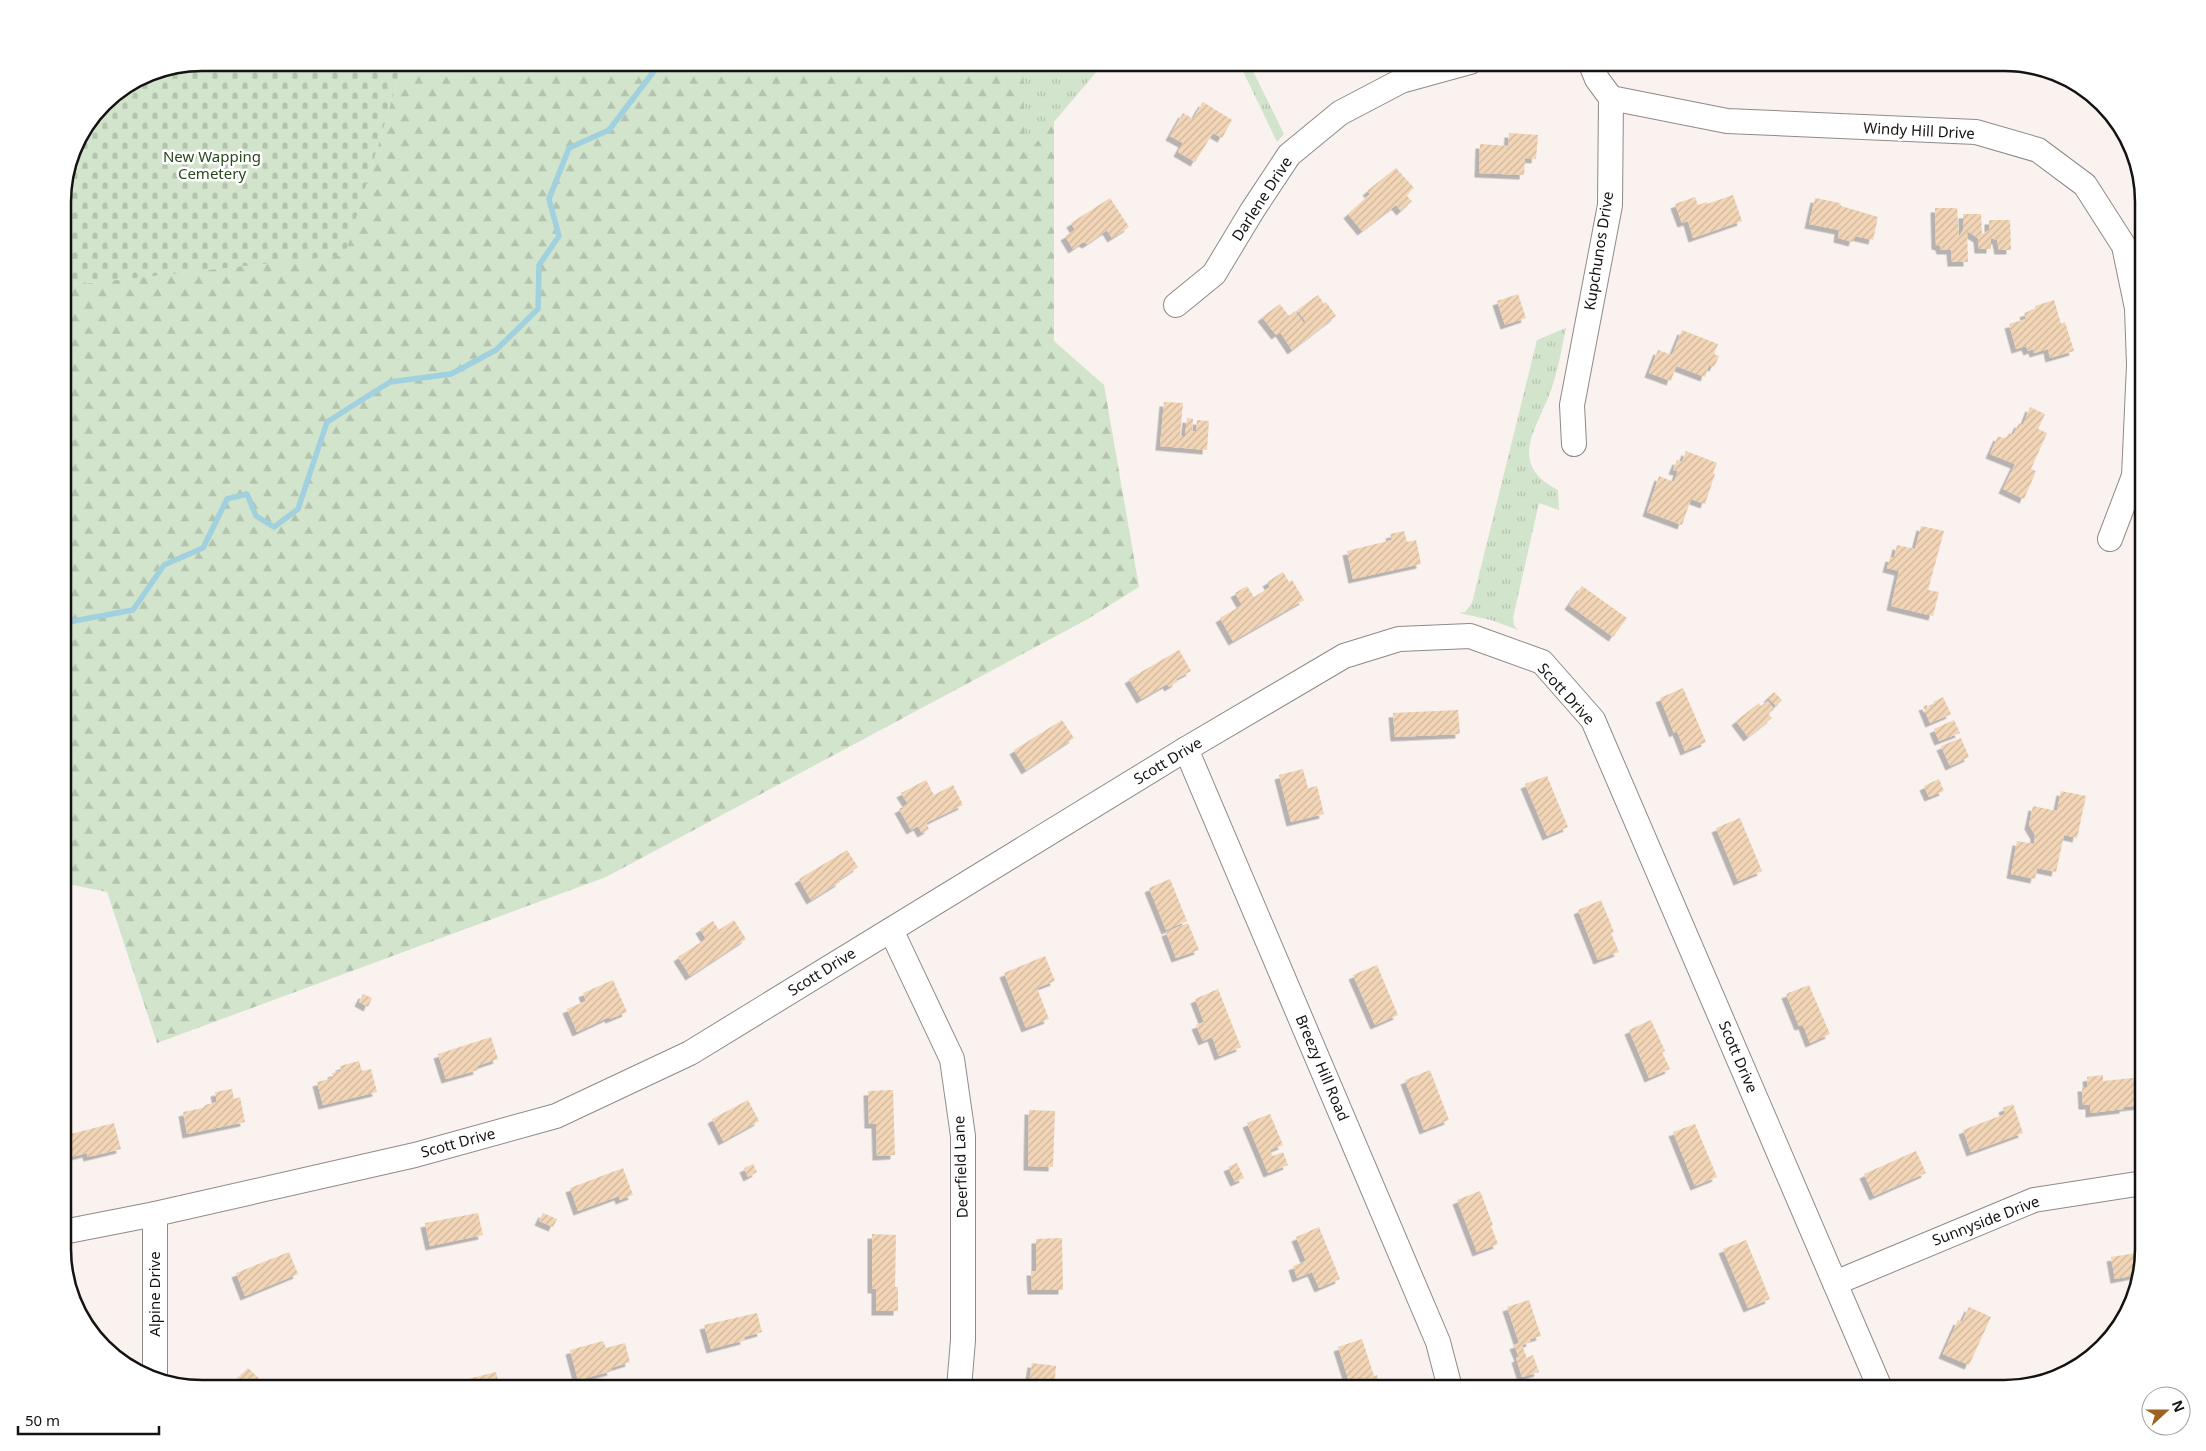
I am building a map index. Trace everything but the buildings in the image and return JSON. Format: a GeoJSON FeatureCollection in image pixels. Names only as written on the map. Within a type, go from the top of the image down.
{"type":"FeatureCollection","features":[{"type":"Feature","properties":{"kind":"street","name":"Darlene Drive"},"geometry":{"type":"LineString","coordinates":[[1176,305],[1214,274],[1289,155],[1340,113],[1401,81],[1436,71]]}},
{"type":"Feature","properties":{"kind":"street"},"geometry":{"type":"LineString","coordinates":[[1594,71],[1597,79],[1611,98]]}},
{"type":"Feature","properties":{"kind":"street","name":"Kupchunos Drive"},"geometry":{"type":"LineString","coordinates":[[1574,444],[1572,405],[1610,205],[1611,98]]}},
{"type":"Feature","properties":{"kind":"street","name":"Windy Hill Drive"},"geometry":{"type":"LineString","coordinates":[[1611,98],[1727,121],[1976,132],[2038,150],[2085,185],[2124,246],[2135,298]]}},
{"type":"Feature","properties":{"kind":"street","name":"Windy Hill Drive"},"geometry":{"type":"LineString","coordinates":[[2110,539],[2134,476],[2135,454]]}},
{"type":"Feature","properties":{"kind":"street","name":"Scott Drive"},"geometry":{"type":"LineString","coordinates":[[72,1230],[156,1214],[415,1155],[556,1116],[690,1053],[1186,749],[1344,656],[1399,639],[1470,636],[1542,662],[1593,720],[1877,1380]]}},
{"type":"Feature","properties":{"kind":"street","name":"Breezy Hill Road"},"geometry":{"type":"LineString","coordinates":[[1186,749],[1438,1342],[1448,1380]]}},
{"type":"Feature","properties":{"kind":"street","name":"Deerfield Lane"},"geometry":{"type":"LineString","coordinates":[[892,930],[952,1059],[963,1136],[963,1340],[960,1380]]}},
{"type":"Feature","properties":{"kind":"street","name":"Sunnyside Drive"},"geometry":{"type":"LineString","coordinates":[[1835,1283],[2034,1200],[2135,1184]]}},
{"type":"Feature","properties":{"kind":"street","name":"Alpine Drive"},"geometry":{"type":"LineString","coordinates":[[155,1371],[156,1214]]}},
{"type":"Feature","properties":{"kind":"green space"},"geometry":{"type":"Polygon","coordinates":[[[1243,71],[1253,71],[1284,134],[1277,142],[1243,71]]]}},
{"type":"Feature","properties":{"kind":"green space","name":"New Wapping Cemetery"},"geometry":{"type":"Polygon","coordinates":[[[194,72],[400,72],[345,255],[72,285],[72,185],[81,152],[98,122],[122,98],[160,78],[194,72]]]}},
{"type":"Feature","properties":{"kind":"green space"},"geometry":{"type":"Polygon","coordinates":[[[400,72],[1054,72],[1054,341],[1104,385],[1139,587],[1086,620],[606,877],[157,1043],[107,892],[72,885],[72,285],[345,254],[400,72]]]}},
{"type":"Feature","properties":{"kind":"green space"},"geometry":{"type":"Polygon","coordinates":[[[1023,72],[1097,72],[1025,156],[1023,72]]]}},
{"type":"Feature","properties":{"kind":"green space"},"geometry":{"type":"Polygon","coordinates":[[[1566,328],[1555,377],[1530,442],[1529,455],[1532,467],[1542,479],[1558,490],[1559,510],[1539,503],[1513,618],[1514,625],[1518,630],[1491,620],[1459,613],[1465,612],[1472,603],[1537,340],[1566,328]]]}},
{"type":"Feature","properties":{"kind":"waterway"},"geometry":{"type":"LineString","coordinates":[[72,621],[133,610],[164,565],[203,548],[227,499],[247,494],[256,516],[274,527],[298,509],[327,422],[390,382],[451,374],[496,350],[538,309],[539,265],[559,236],[549,199],[569,148],[609,130],[654,72]]}}]}
